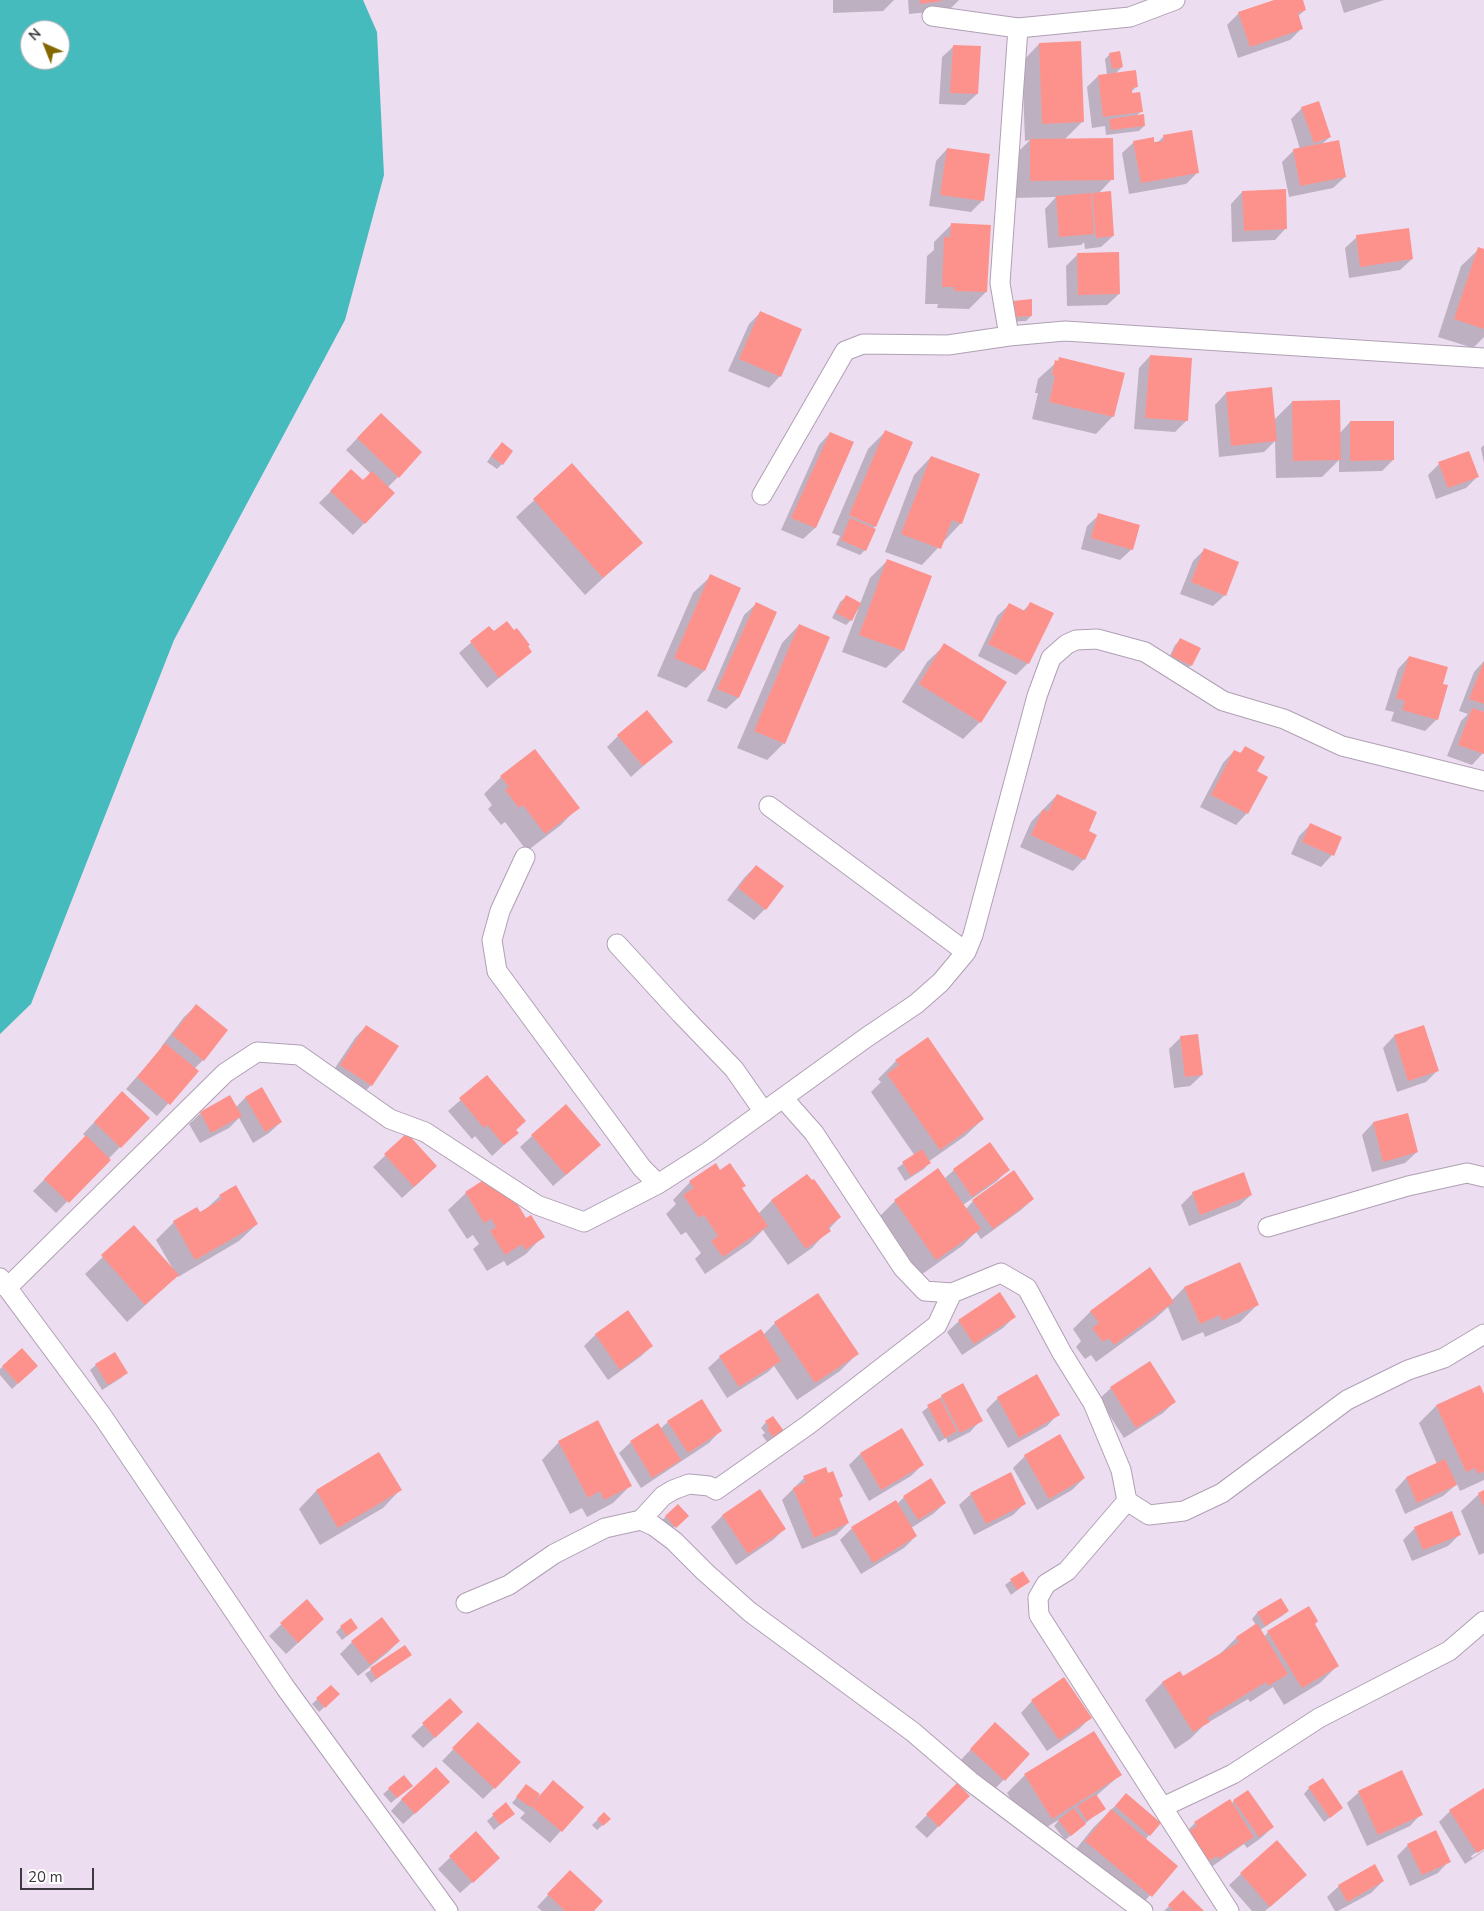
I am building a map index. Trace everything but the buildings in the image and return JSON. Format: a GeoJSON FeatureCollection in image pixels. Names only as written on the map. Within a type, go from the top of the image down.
{"type":"FeatureCollection","features":[{"type":"Feature","properties":{"kind":"street"},"geometry":{"type":"LineString","coordinates":[[932,16],[1018,28],[1130,17],[1175,0]]}},
{"type":"Feature","properties":{"kind":"street"},"geometry":{"type":"LineString","coordinates":[[1008,336],[1000,283],[1014,109],[1018,28]]}},
{"type":"Feature","properties":{"kind":"street"},"geometry":{"type":"LineString","coordinates":[[762,496],[845,351],[863,344],[948,345],[1008,336],[1065,331],[1484,358]]}},
{"type":"Feature","properties":{"kind":"street"},"geometry":{"type":"LineString","coordinates":[[448,1911],[285,1687],[103,1417],[4,1283],[225,1074],[257,1052],[299,1055],[390,1119],[425,1132],[537,1204],[584,1222],[658,1184],[708,1152],[866,1037],[916,1004],[941,982],[966,952],[973,936],[1037,696],[1051,658],[1066,644],[1076,640],[1097,639],[1145,652],[1223,701],[1284,719],[1342,746],[1484,781]]}},
{"type":"Feature","properties":{"kind":"street"},"geometry":{"type":"LineString","coordinates":[[769,806],[966,952]]}},
{"type":"Feature","properties":{"kind":"street"},"geometry":{"type":"LineString","coordinates":[[525,858],[500,912],[492,940],[497,971],[642,1168],[658,1184]]}},
{"type":"Feature","properties":{"kind":"street"},"geometry":{"type":"LineString","coordinates":[[618,944],[734,1069],[764,1112]]}},
{"type":"Feature","properties":{"kind":"street"},"geometry":{"type":"LineString","coordinates":[[783,1098],[814,1133],[903,1268],[925,1291],[952,1293],[1002,1273],[1027,1288],[1062,1353],[1093,1404],[1121,1470],[1127,1501],[1149,1515],[1184,1510],[1222,1492],[1347,1400],[1408,1370],[1444,1358],[1484,1334]]}},
{"type":"Feature","properties":{"kind":"street"},"geometry":{"type":"LineString","coordinates":[[1268,1227],[1408,1186],[1466,1173],[1484,1177]]}},
{"type":"Feature","properties":{"kind":"street"},"geometry":{"type":"LineString","coordinates":[[466,1603],[509,1585],[554,1554],[605,1528],[641,1520],[663,1496],[681,1487],[689,1484],[708,1486],[716,1490],[808,1425],[937,1325],[952,1293]]}},
{"type":"Feature","properties":{"kind":"street"},"geometry":{"type":"LineString","coordinates":[[1127,1501],[1067,1571],[1046,1584],[1038,1598],[1039,1615],[1229,1911]]}},
{"type":"Feature","properties":{"kind":"street"},"geometry":{"type":"LineString","coordinates":[[641,1520],[654,1526],[674,1541],[750,1612],[913,1732],[977,1786],[1144,1911]]}},
{"type":"Feature","properties":{"kind":"street"},"geometry":{"type":"LineString","coordinates":[[1163,1807],[1234,1774],[1319,1718],[1449,1651],[1484,1621]]}},
{"type":"Feature","properties":{"kind":"shaded area"},"geometry":{"type":"Polygon","coordinates":[[[0,0],[363,0],[377,32],[384,175],[345,320],[174,640],[31,1004],[0,1034],[0,0]]]}}]}
